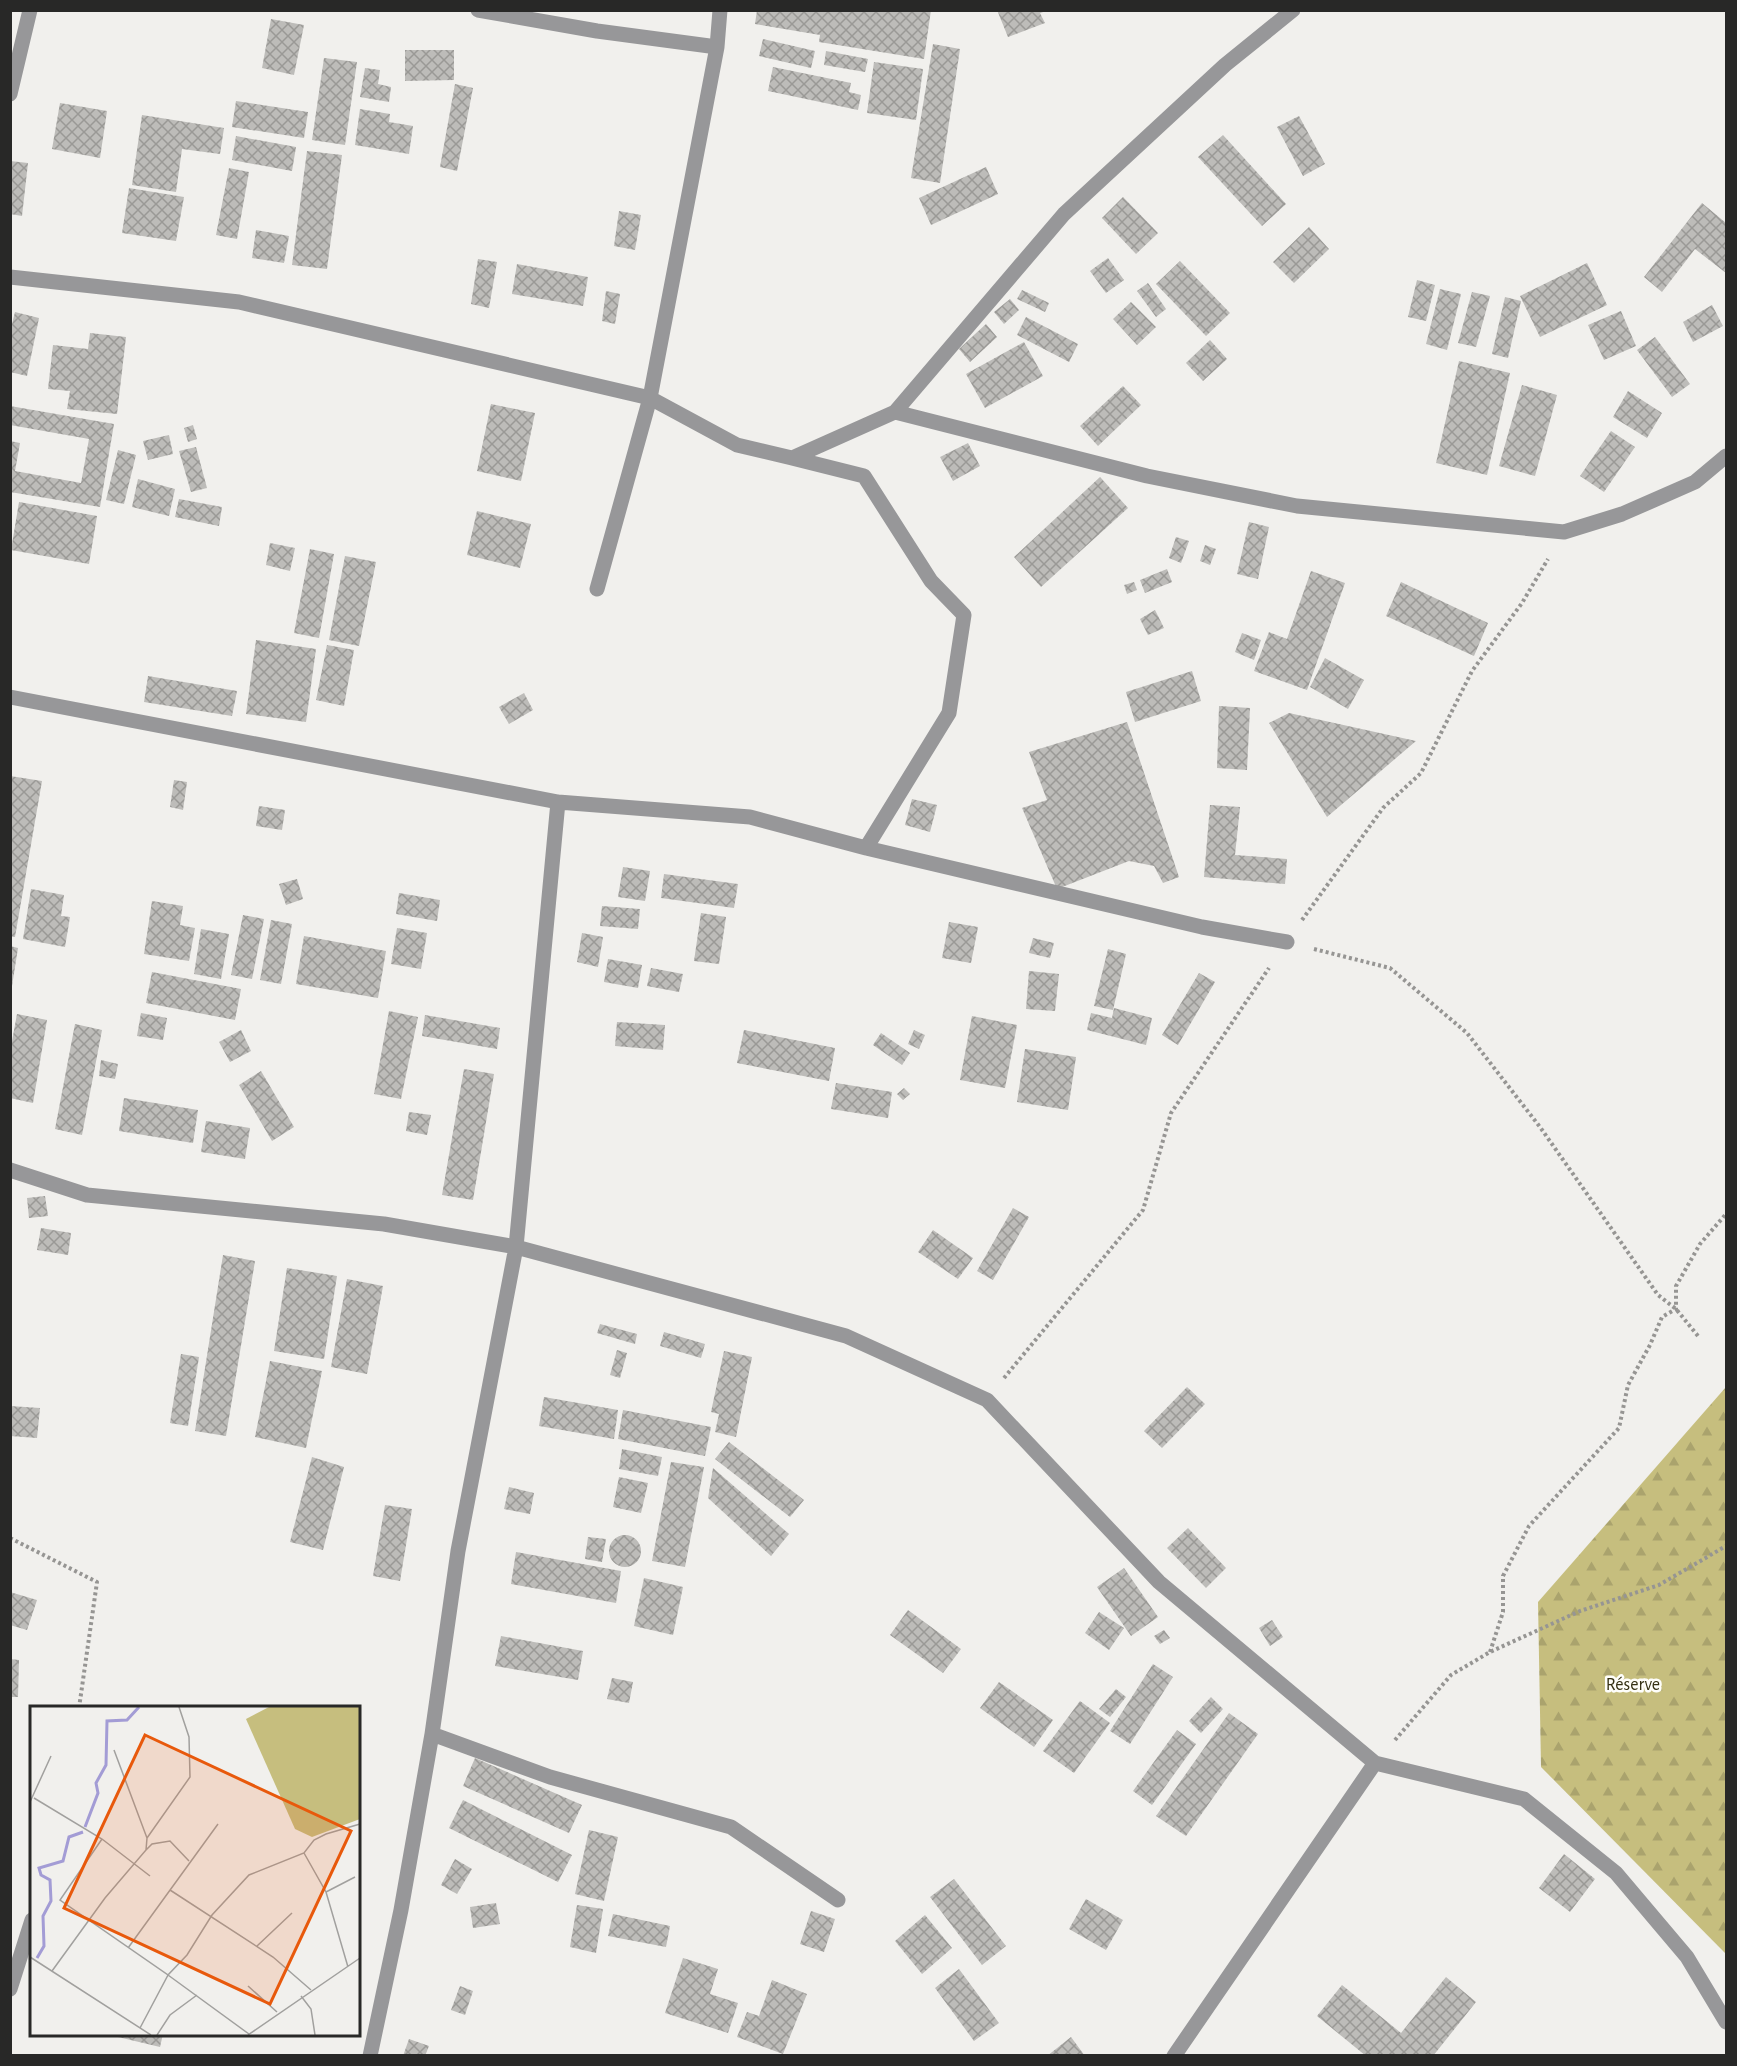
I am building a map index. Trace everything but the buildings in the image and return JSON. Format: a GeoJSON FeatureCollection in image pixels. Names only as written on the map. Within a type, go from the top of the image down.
{"type":"FeatureCollection","features":[{"type":"Feature","properties":{"kind":"street"},"geometry":{"type":"LineString","coordinates":[[10,94],[30,10]]}},
{"type":"Feature","properties":{"kind":"street"},"geometry":{"type":"LineString","coordinates":[[477,10],[597,31],[717,47]]}},
{"type":"Feature","properties":{"kind":"street"},"geometry":{"type":"LineString","coordinates":[[597,589],[650,398],[717,47],[720,10]]}},
{"type":"Feature","properties":{"kind":"street"},"geometry":{"type":"LineString","coordinates":[[792,458],[895,412],[1064,214],[1225,65],[1293,10]]}},
{"type":"Feature","properties":{"kind":"street"},"geometry":{"type":"LineString","coordinates":[[10,277],[239,302],[650,398],[737,445],[864,476],[931,581],[964,615],[949,713],[866,848]]}},
{"type":"Feature","properties":{"kind":"street"},"geometry":{"type":"LineString","coordinates":[[895,412],[1147,476],[1297,506],[1564,532],[1622,514],[1695,482],[1726,456]]}},
{"type":"Feature","properties":{"kind":"street"},"geometry":{"type":"LineString","coordinates":[[10,697],[558,802],[750,817],[866,848],[1202,927],[1287,942]]}},
{"type":"Feature","properties":{"kind":"street"},"geometry":{"type":"LineString","coordinates":[[370,2055],[401,1910],[432,1734],[458,1551],[516,1248],[558,802]]}},
{"type":"Feature","properties":{"kind":"street"},"geometry":{"type":"LineString","coordinates":[[10,1170],[87,1195],[384,1224],[516,1248],[846,1336],[987,1400],[1159,1582],[1375,1763],[1524,1798],[1616,1873],[1687,1957],[1726,2022]]}},
{"type":"Feature","properties":{"kind":"street"},"geometry":{"type":"LineString","coordinates":[[432,1734],[550,1777],[731,1827],[838,1900]]}},
{"type":"Feature","properties":{"kind":"street"},"geometry":{"type":"LineString","coordinates":[[1174,2055],[1375,1763]]}},
{"type":"Feature","properties":{"kind":"street"},"geometry":{"type":"LineString","coordinates":[[10,1989],[30,1926]]}},
{"type":"Feature","properties":{"kind":"path"},"geometry":{"type":"LineString","coordinates":[[1287,942],[1390,968],[1467,1033],[1547,1137],[1658,1295],[1676,1309],[1698,1336]]}},
{"type":"Feature","properties":{"kind":"path"},"geometry":{"type":"LineString","coordinates":[[1676,1309],[1676,1286],[1700,1244],[1726,1214]]}},
{"type":"Feature","properties":{"kind":"path"},"geometry":{"type":"LineString","coordinates":[[1490,1652],[1503,1612],[1503,1576],[1529,1526],[1619,1428],[1628,1385],[1650,1346],[1662,1317],[1676,1309]]}},
{"type":"Feature","properties":{"kind":"path"},"geometry":{"type":"LineString","coordinates":[[10,1538],[97,1582],[79,1706]]}},
{"type":"Feature","properties":{"kind":"path"},"geometry":{"type":"LineString","coordinates":[[1375,1763],[1451,1675],[1490,1652],[1580,1611],[1659,1586],[1726,1546]]}},
{"type":"Feature","properties":{"kind":"green space","name":"Réserve"},"geometry":{"type":"Polygon","coordinates":[[[1726,1387],[1726,1954],[1541,1767],[1538,1602],[1726,1387]]]}}]}
